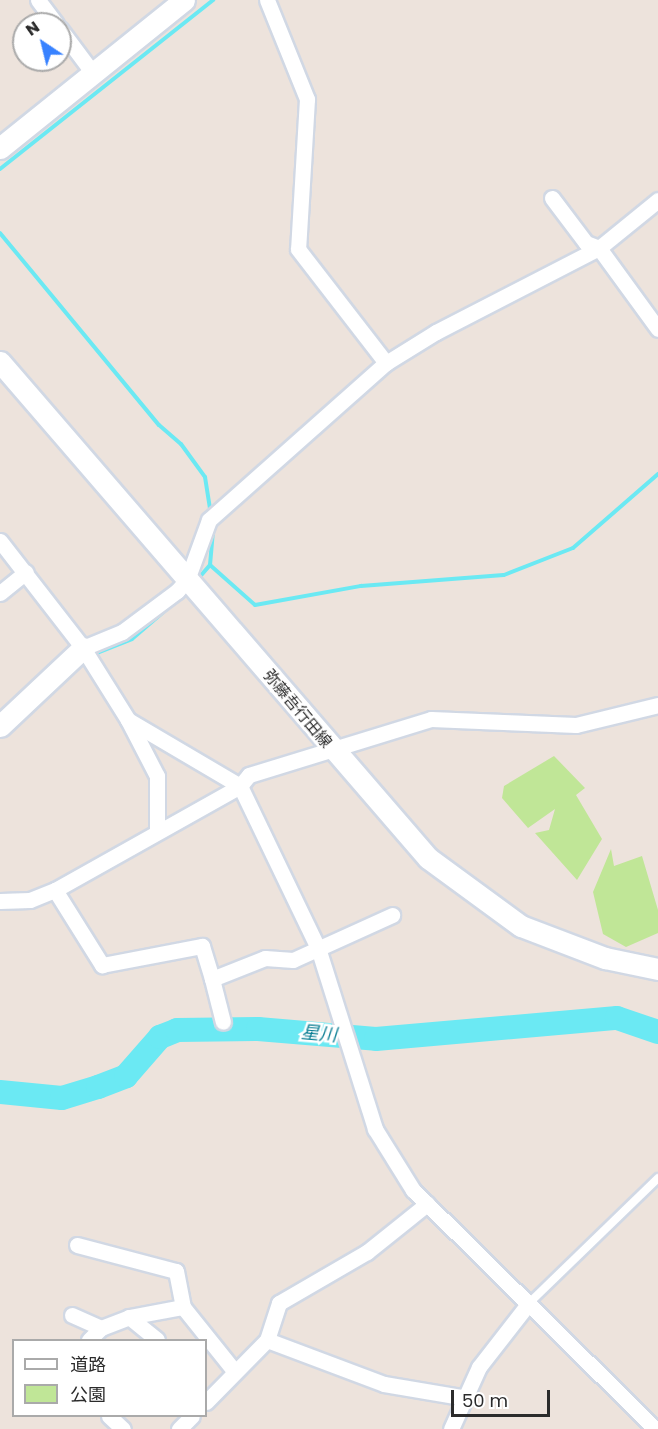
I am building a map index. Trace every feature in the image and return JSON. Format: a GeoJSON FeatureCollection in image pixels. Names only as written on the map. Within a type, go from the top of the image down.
{"type":"FeatureCollection","features":[{"type":"Feature","properties":{"kind":"main road"},"geometry":{"type":"LineString","coordinates":[[0,148],[184,0]]}},
{"type":"Feature","properties":{"kind":"main road","name":"弥藤吾行田線"},"geometry":{"type":"LineString","coordinates":[[0,362],[332,750],[428,858],[485,902],[564,944],[658,969]]}},
{"type":"Feature","properties":{"kind":"main road"},"geometry":{"type":"LineString","coordinates":[[0,724],[83,648]]}},
{"type":"Feature","properties":{"kind":"street"},"geometry":{"type":"LineString","coordinates":[[267,0],[307,99],[298,249],[386,363]]}},
{"type":"Feature","properties":{"kind":"street"},"geometry":{"type":"LineString","coordinates":[[72,46],[92,72]]}},
{"type":"Feature","properties":{"kind":"street"},"geometry":{"type":"LineString","coordinates":[[552,198],[586,243],[599,248],[658,329]]}},
{"type":"Feature","properties":{"kind":"street"},"geometry":{"type":"LineString","coordinates":[[83,648],[122,632],[187,580],[209,520],[386,363],[599,248],[658,200]]}},
{"type":"Feature","properties":{"kind":"street"},"geometry":{"type":"LineString","coordinates":[[0,541],[83,648],[128,720],[156,776],[157,832]]}},
{"type":"Feature","properties":{"kind":"street"},"geometry":{"type":"LineString","coordinates":[[0,593],[26,572]]}},
{"type":"Feature","properties":{"kind":"street"},"geometry":{"type":"LineString","coordinates":[[0,901],[30,900],[55,890],[240,786],[249,775],[431,719],[576,725],[658,705]]}},
{"type":"Feature","properties":{"kind":"street"},"geometry":{"type":"LineString","coordinates":[[128,720],[240,786],[318,948],[375,1129],[427,1204],[656,1429]]}},
{"type":"Feature","properties":{"kind":"street"},"geometry":{"type":"LineString","coordinates":[[55,890],[102,965],[202,946],[223,1022]]}},
{"type":"Feature","properties":{"kind":"street"},"geometry":{"type":"LineString","coordinates":[[212,980],[265,958],[293,960],[392,915]]}},
{"type":"Feature","properties":{"kind":"street"},"geometry":{"type":"LineString","coordinates":[[209,1392],[235,1372],[267,1340],[279,1303],[367,1252],[427,1204]]}},
{"type":"Feature","properties":{"kind":"street"},"geometry":{"type":"LineString","coordinates":[[77,1245],[176,1271],[183,1307],[235,1372]]}},
{"type":"Feature","properties":{"kind":"street"},"geometry":{"type":"LineString","coordinates":[[451,1429],[461,1397],[496,1341],[528,1304]]}},
{"type":"Feature","properties":{"kind":"street"},"geometry":{"type":"LineString","coordinates":[[91,1339],[101,1328],[129,1317],[183,1307]]}},
{"type":"Feature","properties":{"kind":"street"},"geometry":{"type":"LineString","coordinates":[[72,1315],[101,1328]]}},
{"type":"Feature","properties":{"kind":"street"},"geometry":{"type":"LineString","coordinates":[[129,1317],[155,1339]]}},
{"type":"Feature","properties":{"kind":"street"},"geometry":{"type":"LineString","coordinates":[[267,1340],[384,1384],[461,1397]]}},
{"type":"Feature","properties":{"kind":"street"},"geometry":{"type":"LineString","coordinates":[[110,1417],[123,1429]]}},
{"type":"Feature","properties":{"kind":"street"},"geometry":{"type":"LineString","coordinates":[[180,1429],[191,1417]]}},
{"type":"Feature","properties":{"kind":"lane"},"geometry":{"type":"LineString","coordinates":[[528,1304],[658,1178]]}},
{"type":"Feature","properties":{"kind":"green space"},"geometry":{"type":"Polygon","coordinates":[[[554,756],[585,788],[576,795],[602,839],[577,880],[535,833],[549,830],[555,809],[528,828],[502,798],[504,786],[554,756]]]}},
{"type":"Feature","properties":{"kind":"green space"},"geometry":{"type":"Polygon","coordinates":[[[611,849],[614,866],[642,856],[658,910],[658,933],[626,947],[603,934],[593,892],[611,849]]]}},
{"type":"Feature","properties":{"kind":"waterway"},"geometry":{"type":"LineString","coordinates":[[0,169],[213,0]]}},
{"type":"Feature","properties":{"kind":"waterway"},"geometry":{"type":"LineString","coordinates":[[0,233],[159,425],[181,444],[205,477],[211,513]]}},
{"type":"Feature","properties":{"kind":"waterway"},"geometry":{"type":"LineString","coordinates":[[210,565],[255,605],[361,586],[504,575],[573,548],[658,474]]}},
{"type":"Feature","properties":{"kind":"waterway"},"geometry":{"type":"LineString","coordinates":[[197,580],[210,565],[213,530]]}},
{"type":"Feature","properties":{"kind":"waterway"},"geometry":{"type":"LineString","coordinates":[[92,655],[132,639],[189,590]]}},
{"type":"Feature","properties":{"kind":"waterway","name":"星川"},"geometry":{"type":"LineString","coordinates":[[0,1092],[62,1098],[98,1087],[126,1076],[160,1037],[177,1030],[258,1029],[376,1039],[617,1018],[658,1032]]}}]}
